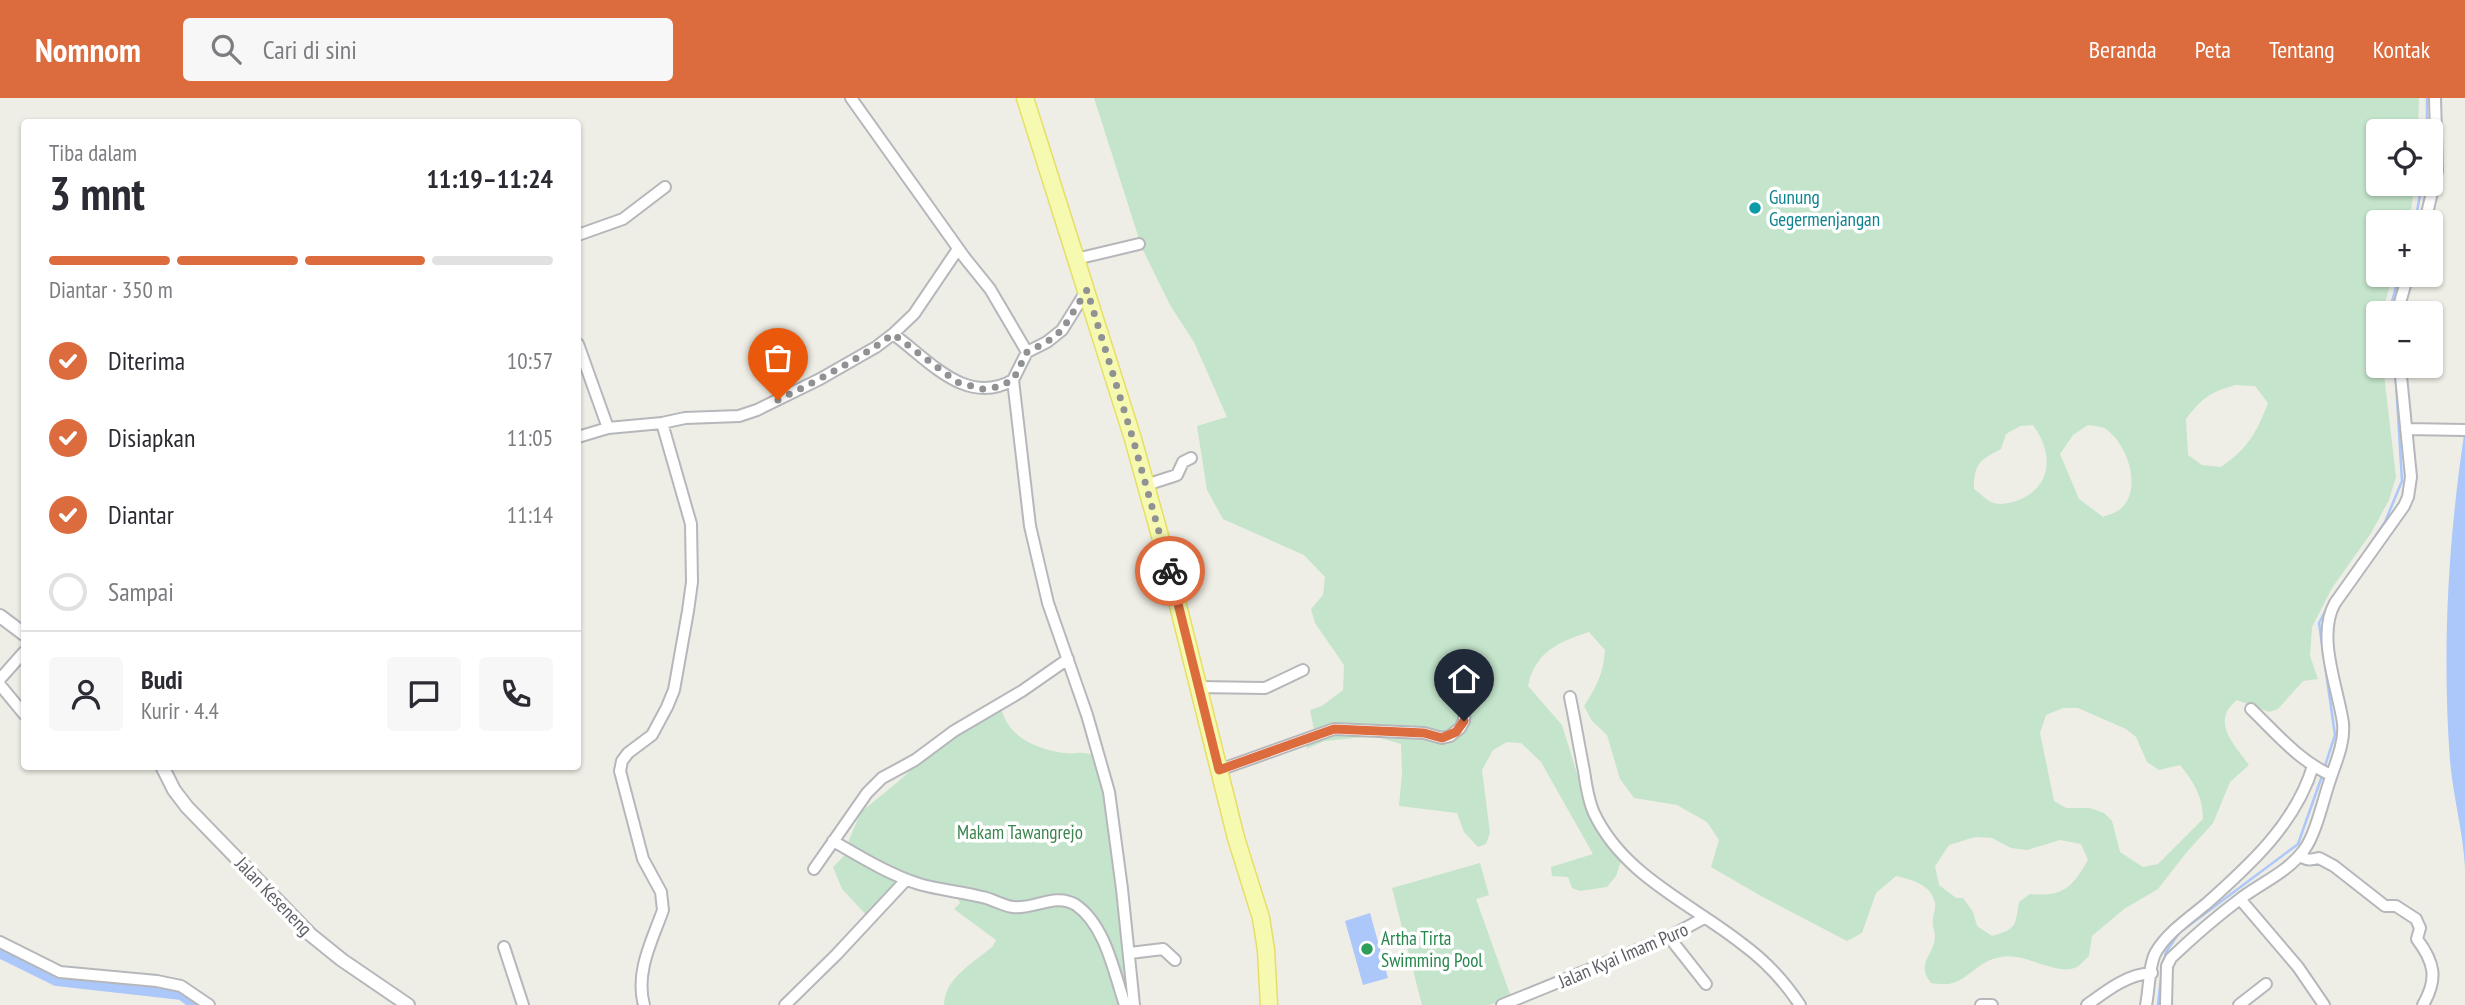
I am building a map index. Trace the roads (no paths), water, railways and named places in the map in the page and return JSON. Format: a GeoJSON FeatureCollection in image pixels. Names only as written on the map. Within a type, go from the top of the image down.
{"type":"FeatureCollection","features":[{"type":"Feature","properties":{"kind":"main road"},"geometry":{"type":"LineString","coordinates":[[1025,98],[1087,290],[1167,561],[1236,838],[1261,918],[1269,1005]]}},
{"type":"Feature","properties":{"kind":"street"},"geometry":{"type":"LineString","coordinates":[[851,98],[958,249],[990,289],[1027,352]]}},
{"type":"Feature","properties":{"kind":"street"},"geometry":{"type":"LineString","coordinates":[[2428,210],[2437,171],[2435,98]]}},
{"type":"Feature","properties":{"kind":"street"},"geometry":{"type":"LineString","coordinates":[[581,234],[623,219],[665,187]]}},
{"type":"Feature","properties":{"kind":"street"},"geometry":{"type":"LineString","coordinates":[[1076,259],[1139,244]]}},
{"type":"Feature","properties":{"kind":"street"},"geometry":{"type":"LineString","coordinates":[[581,436],[608,428],[685,418],[739,416],[820,379],[876,347],[893,334],[914,314],[958,249]]}},
{"type":"Feature","properties":{"kind":"street"},"geometry":{"type":"LineString","coordinates":[[1087,290],[1062,330],[1047,342],[1027,352],[1013,380],[1032,543],[1048,603],[1109,792],[1134,1005]]}},
{"type":"Feature","properties":{"kind":"street"},"geometry":{"type":"LineString","coordinates":[[893,334],[964,386],[983,389],[1004,385],[1013,380]]}},
{"type":"Feature","properties":{"kind":"street"},"geometry":{"type":"LineString","coordinates":[[581,353],[608,428]]}},
{"type":"Feature","properties":{"kind":"street"},"geometry":{"type":"LineString","coordinates":[[2166,1005],[2167,966],[2171,958],[2240,899],[2287,868],[2308,843],[2342,741],[2343,729],[2330,662],[2329,615],[2340,595],[2404,506],[2411,477],[2401,378]]}},
{"type":"Feature","properties":{"kind":"street"},"geometry":{"type":"LineString","coordinates":[[644,1005],[640,989],[642,969],[663,910],[663,901],[643,859],[620,771],[622,761],[628,753],[652,735],[674,690],[692,582],[691,524],[662,423]]}},
{"type":"Feature","properties":{"kind":"street"},"geometry":{"type":"LineString","coordinates":[[2406,429],[2459,430]]}},
{"type":"Feature","properties":{"kind":"street"},"geometry":{"type":"LineString","coordinates":[[1146,485],[1177,475],[1183,463],[1191,458]]}},
{"type":"Feature","properties":{"kind":"street"},"geometry":{"type":"LineString","coordinates":[[0,616],[21,632]]}},
{"type":"Feature","properties":{"kind":"street"},"geometry":{"type":"LineString","coordinates":[[0,679],[21,655]]}},
{"type":"Feature","properties":{"kind":"street"},"geometry":{"type":"LineString","coordinates":[[814,869],[867,793],[882,778],[915,760],[954,731],[1022,691],[1068,659]]}},
{"type":"Feature","properties":{"kind":"street"},"geometry":{"type":"LineString","coordinates":[[1219,770],[1334,729],[1424,733],[1442,738],[1450,736],[1464,721],[1465,695],[1460,668]]}},
{"type":"Feature","properties":{"kind":"street"},"geometry":{"type":"LineString","coordinates":[[1197,687],[1265,688],[1303,670]]}},
{"type":"Feature","properties":{"kind":"street"},"geometry":{"type":"LineString","coordinates":[[0,685],[21,710]]}},
{"type":"Feature","properties":{"kind":"street"},"geometry":{"type":"LineString","coordinates":[[1570,697],[1589,799],[1602,827],[1630,862],[1648,878],[1742,943],[1784,981],[1800,1005]]}},
{"type":"Feature","properties":{"kind":"street"},"geometry":{"type":"LineString","coordinates":[[2251,709],[2315,767],[2330,774]]}},
{"type":"Feature","properties":{"kind":"street"},"geometry":{"type":"LineString","coordinates":[[2147,1005],[2153,959],[2161,946],[2269,843],[2300,800],[2315,767]]}},
{"type":"Feature","properties":{"kind":"street","name":"Jalan Keseneng"},"geometry":{"type":"LineString","coordinates":[[164,770],[174,790],[187,807],[311,935],[342,960],[408,1005]]}},
{"type":"Feature","properties":{"kind":"street"},"geometry":{"type":"LineString","coordinates":[[833,841],[878,867],[921,885],[986,898],[1012,907],[1051,900],[1073,903],[1099,933],[1125,1005]]}},
{"type":"Feature","properties":{"kind":"street"},"geometry":{"type":"LineString","coordinates":[[2300,855],[2304,859],[2319,858],[2334,866],[2385,906],[2396,906],[2416,919],[2420,928],[2417,939],[2428,954],[2434,973],[2431,990],[2423,1005]]}},
{"type":"Feature","properties":{"kind":"street"},"geometry":{"type":"LineString","coordinates":[[785,1005],[906,880]]}},
{"type":"Feature","properties":{"kind":"street"},"geometry":{"type":"LineString","coordinates":[[2240,899],[2298,967],[2324,1005]]}},
{"type":"Feature","properties":{"kind":"street","name":"Jalan Kyai Imam Puro"},"geometry":{"type":"LineString","coordinates":[[1502,1005],[1669,937],[1704,918]]}},
{"type":"Feature","properties":{"kind":"street"},"geometry":{"type":"LineString","coordinates":[[1669,937],[1706,984]]}},
{"type":"Feature","properties":{"kind":"street"},"geometry":{"type":"LineString","coordinates":[[0,942],[61,972],[157,981],[181,986],[209,1005]]}},
{"type":"Feature","properties":{"kind":"street"},"geometry":{"type":"LineString","coordinates":[[504,947],[523,1005]]}},
{"type":"Feature","properties":{"kind":"street"},"geometry":{"type":"LineString","coordinates":[[1130,953],[1163,949],[1175,960]]}},
{"type":"Feature","properties":{"kind":"street"},"geometry":{"type":"LineString","coordinates":[[2087,1005],[2133,976],[2152,973]]}},
{"type":"Feature","properties":{"kind":"street"},"geometry":{"type":"LineString","coordinates":[[2239,1005],[2266,984]]}},
{"type":"Feature","properties":{"kind":"street"},"geometry":{"type":"LineString","coordinates":[[1981,1005],[1992,1005]]}},
{"type":"Feature","properties":{"kind":"water"},"geometry":{"type":"Polygon","coordinates":[[[2464,435],[2465,867],[2450,761],[2447,679],[2450,556],[2464,435]]]}},
{"type":"Feature","properties":{"kind":"water","name":"Artha Tirta Swimming Pool"},"geometry":{"type":"Polygon","coordinates":[[[1370,913],[1388,978],[1363,985],[1345,921],[1370,913]]]}},
{"type":"Feature","properties":{"kind":"waterway"},"geometry":{"type":"LineString","coordinates":[[2427,98],[2427,119]]}},
{"type":"Feature","properties":{"kind":"waterway"},"geometry":{"type":"LineString","coordinates":[[2417,210],[2420,196]]}},
{"type":"Feature","properties":{"kind":"waterway"},"geometry":{"type":"LineString","coordinates":[[2392,301],[2396,287]]}},
{"type":"Feature","properties":{"kind":"waterway"},"geometry":{"type":"LineString","coordinates":[[2365,552],[2385,522],[2402,481],[2396,378]]}},
{"type":"Feature","properties":{"kind":"waterway"},"geometry":{"type":"LineString","coordinates":[[2324,769],[2335,735],[2319,623],[2331,600]]}},
{"type":"Feature","properties":{"kind":"waterway"},"geometry":{"type":"LineString","coordinates":[[2164,961],[2166,952],[2179,933],[2298,844],[2322,776]]}},
{"type":"Feature","properties":{"kind":"waterway"},"geometry":{"type":"LineString","coordinates":[[0,950],[57,978],[182,992],[197,1003]]}},
{"type":"Feature","properties":{"kind":"waterway"},"geometry":{"type":"LineString","coordinates":[[2158,1005],[2162,970]]}},
{"type":"Feature","properties":{"kind":"place","name":"Gunung Gegermenjangan"},"geometry":{"type":"Point","coordinates":[1755,208]}},
{"type":"Feature","properties":{"kind":"place","name":"Artha Tirta Swimming Pool"},"geometry":{"type":"Point","coordinates":[1367,949]}},
{"type":"Feature","properties":{"kind":"park label","name":"Makam Tawangrejo"},"geometry":{"type":"Point","coordinates":[1020,832]}}]}
